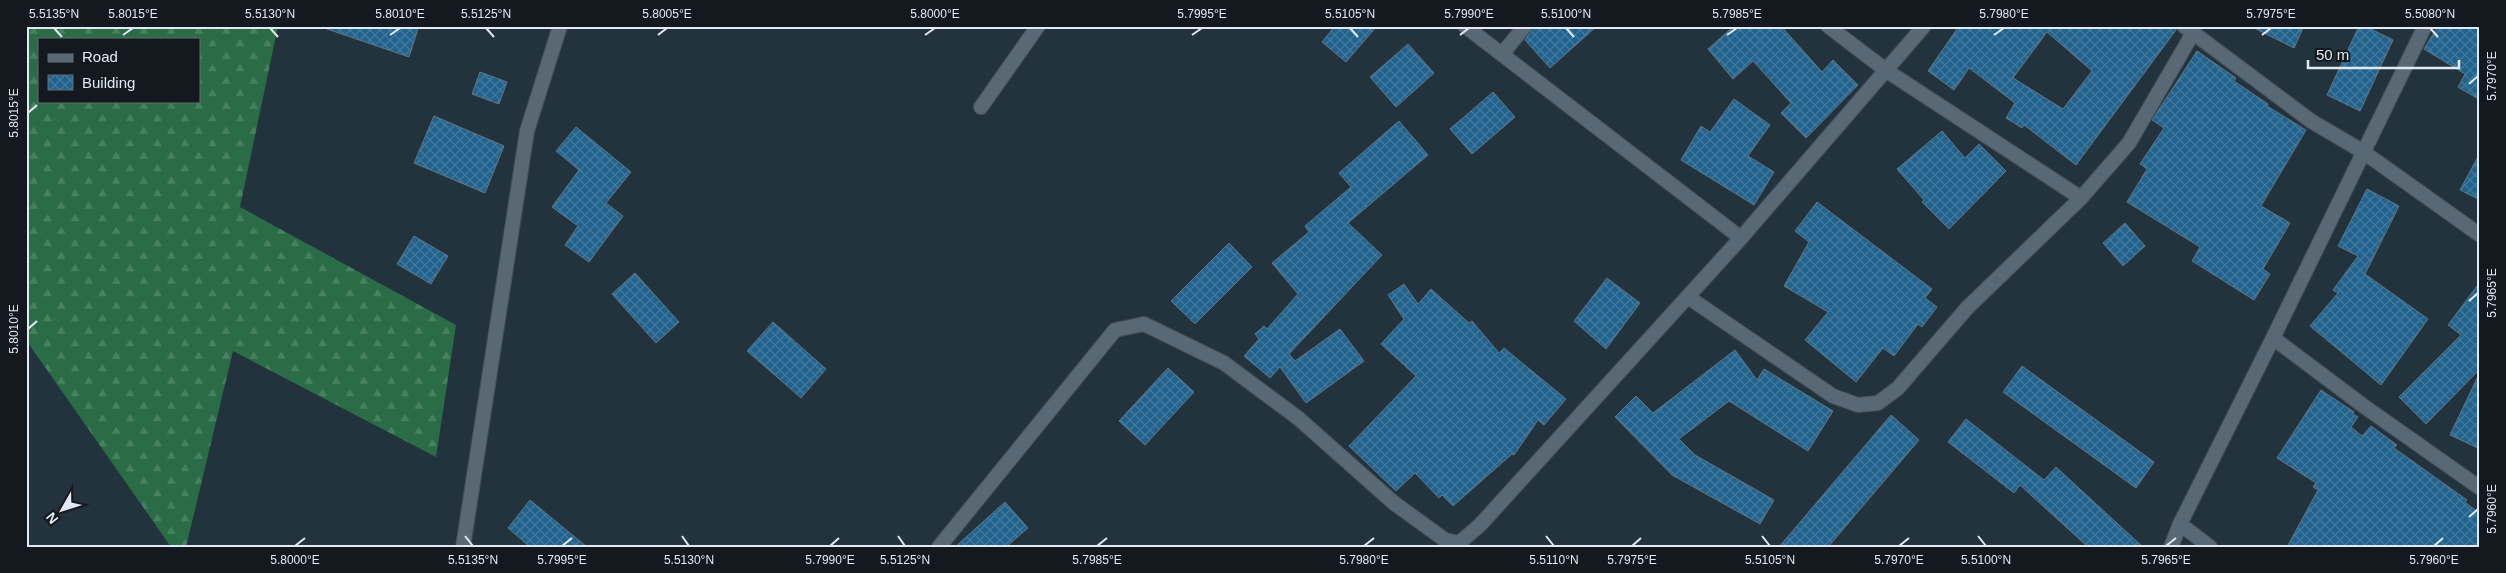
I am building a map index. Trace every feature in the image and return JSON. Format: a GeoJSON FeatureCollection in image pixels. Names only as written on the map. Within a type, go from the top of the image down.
{"type":"FeatureCollection","features":[{"type":"Feature","properties":{"kind":"street"},"geometry":{"type":"LineString","coordinates":[[463,547],[527,131],[560,26]]}},
{"type":"Feature","properties":{"kind":"street"},"geometry":{"type":"LineString","coordinates":[[981,107],[1038,26]]}},
{"type":"Feature","properties":{"kind":"street"},"geometry":{"type":"LineString","coordinates":[[1465,26],[1741,238]]}},
{"type":"Feature","properties":{"kind":"street"},"geometry":{"type":"LineString","coordinates":[[1502,54],[1525,26]]}},
{"type":"Feature","properties":{"kind":"street"},"geometry":{"type":"LineString","coordinates":[[1828,26],[1887,71],[2081,198]]}},
{"type":"Feature","properties":{"kind":"street"},"geometry":{"type":"LineString","coordinates":[[939,547],[1115,330],[1144,324],[1224,363],[1298,418],[1394,503],[1445,540],[1458,545],[1480,525],[1741,238],[1924,26]]}},
{"type":"Feature","properties":{"kind":"street"},"geometry":{"type":"LineString","coordinates":[[2171,547],[2180,524],[2425,26]]}},
{"type":"Feature","properties":{"kind":"street"},"geometry":{"type":"LineString","coordinates":[[1688,297],[1834,396],[1858,405],[1878,403],[1898,388],[1967,308],[2081,198],[2129,143],[2189,30],[2311,121],[2362,151],[2480,235]]}},
{"type":"Feature","properties":{"kind":"street"},"geometry":{"type":"LineString","coordinates":[[2273,338],[2365,407],[2480,488]]}},
{"type":"Feature","properties":{"kind":"street"},"geometry":{"type":"LineString","coordinates":[[2180,524],[2210,547]]}},
{"type":"Feature","properties":{"kind":"green space"},"geometry":{"type":"Polygon","coordinates":[[[26,26],[278,26],[240,207],[456,325],[436,457],[233,351],[186,547],[171,547],[26,340],[26,26]]]}},
{"type":"Feature","properties":{"kind":"building"},"geometry":{"type":"Polygon","coordinates":[[[328,26],[419,26],[409,57],[327,29],[328,26]]]}},
{"type":"Feature","properties":{"kind":"building"},"geometry":{"type":"Polygon","coordinates":[[[1335,26],[1377,26],[1346,62],[1322,42],[1335,26]]]}},
{"type":"Feature","properties":{"kind":"building"},"geometry":{"type":"Polygon","coordinates":[[[1534,26],[1597,26],[1550,68],[1525,40],[1534,26]]]}},
{"type":"Feature","properties":{"kind":"building"},"geometry":{"type":"Polygon","coordinates":[[[1734,26],[1781,26],[1822,72],[1833,60],[1858,85],[1806,138],[1781,113],[1791,103],[1753,61],[1733,79],[1708,49],[1734,26]]]}},
{"type":"Feature","properties":{"kind":"building"},"geometry":{"type":"Polygon","coordinates":[[[1959,26],[2175,26],[2176,30],[2076,165],[2024,125],[2022,128],[2006,118],[2015,103],[1969,68],[1954,90],[1928,71],[1959,26]],[[2047,32],[2013,78],[2063,109],[2092,71],[2047,32]]]}},
{"type":"Feature","properties":{"kind":"building"},"geometry":{"type":"Polygon","coordinates":[[[2250,26],[2304,26],[2294,48],[2250,26]]]}},
{"type":"Feature","properties":{"kind":"building"},"geometry":{"type":"Polygon","coordinates":[[[2359,26],[2365,26],[2393,40],[2360,111],[2327,95],[2359,26]]]}},
{"type":"Feature","properties":{"kind":"building"},"geometry":{"type":"Polygon","coordinates":[[[2438,26],[2480,26],[2480,100],[2458,87],[2465,74],[2424,49],[2438,26]]]}},
{"type":"Feature","properties":{"kind":"building"},"geometry":{"type":"Polygon","coordinates":[[[1408,44],[1434,73],[1396,107],[1370,77],[1408,44]]]}},
{"type":"Feature","properties":{"kind":"building"},"geometry":{"type":"Polygon","coordinates":[[[2197,51],[2236,78],[2234,81],[2268,104],[2267,106],[2306,130],[2261,206],[2290,223],[2263,269],[2270,274],[2254,300],[2192,261],[2200,247],[2127,202],[2147,169],[2140,164],[2164,128],[2152,120],[2197,51]]]}},
{"type":"Feature","properties":{"kind":"building"},"geometry":{"type":"Polygon","coordinates":[[[480,72],[507,82],[499,104],[472,94],[480,72]]]}},
{"type":"Feature","properties":{"kind":"building"},"geometry":{"type":"Polygon","coordinates":[[[1493,92],[1515,117],[1472,154],[1450,129],[1493,92]]]}},
{"type":"Feature","properties":{"kind":"building"},"geometry":{"type":"Polygon","coordinates":[[[1734,99],[1770,125],[1748,156],[1774,172],[1754,205],[1681,160],[1701,126],[1710,132],[1734,99]]]}},
{"type":"Feature","properties":{"kind":"building"},"geometry":{"type":"Polygon","coordinates":[[[434,116],[504,146],[485,193],[414,163],[434,116]]]}},
{"type":"Feature","properties":{"kind":"building"},"geometry":{"type":"Polygon","coordinates":[[[1399,121],[1428,155],[1348,223],[1382,255],[1289,354],[1295,361],[1340,329],[1364,361],[1306,403],[1280,367],[1270,378],[1244,356],[1259,339],[1255,334],[1264,326],[1267,329],[1298,294],[1272,263],[1309,232],[1305,226],[1351,187],[1339,173],[1399,121]]]}},
{"type":"Feature","properties":{"kind":"building"},"geometry":{"type":"Polygon","coordinates":[[[576,127],[631,172],[606,203],[623,216],[589,262],[565,245],[578,226],[552,207],[579,170],[556,151],[576,127]]]}},
{"type":"Feature","properties":{"kind":"building"},"geometry":{"type":"Polygon","coordinates":[[[1942,131],[1965,158],[1979,144],[2006,171],[1949,229],[1922,202],[1924,200],[1897,169],[1942,131]]]}},
{"type":"Feature","properties":{"kind":"building"},"geometry":{"type":"Polygon","coordinates":[[[2480,153],[2480,200],[2460,190],[2480,153]]]}},
{"type":"Feature","properties":{"kind":"building"},"geometry":{"type":"Polygon","coordinates":[[[2367,189],[2399,206],[2365,274],[2428,319],[2381,385],[2310,326],[2338,293],[2333,290],[2358,256],[2338,246],[2367,189]]]}},
{"type":"Feature","properties":{"kind":"building"},"geometry":{"type":"Polygon","coordinates":[[[1817,202],[1932,289],[1925,298],[1937,307],[1922,327],[1918,324],[1894,356],[1883,348],[1856,382],[1805,340],[1828,312],[1784,286],[1809,242],[1795,231],[1817,202]]]}},
{"type":"Feature","properties":{"kind":"building"},"geometry":{"type":"Polygon","coordinates":[[[2125,223],[2145,246],[2123,266],[2103,243],[2125,223]]]}},
{"type":"Feature","properties":{"kind":"building"},"geometry":{"type":"Polygon","coordinates":[[[414,236],[448,256],[431,284],[397,264],[414,236]]]}},
{"type":"Feature","properties":{"kind":"building"},"geometry":{"type":"Polygon","coordinates":[[[1229,243],[1252,267],[1195,324],[1171,301],[1229,243]]]}},
{"type":"Feature","properties":{"kind":"building"},"geometry":{"type":"Polygon","coordinates":[[[635,273],[679,322],[656,343],[612,294],[635,273]]]}},
{"type":"Feature","properties":{"kind":"building"},"geometry":{"type":"Polygon","coordinates":[[[1607,278],[1640,303],[1606,349],[1574,321],[1607,278]]]}},
{"type":"Feature","properties":{"kind":"building"},"geometry":{"type":"Polygon","coordinates":[[[2480,282],[2480,369],[2426,424],[2399,397],[2461,335],[2448,325],[2480,282]]]}},
{"type":"Feature","properties":{"kind":"building"},"geometry":{"type":"Polygon","coordinates":[[[1404,284],[1418,304],[1431,289],[1469,323],[1472,321],[1499,353],[1504,348],[1566,399],[1544,425],[1538,420],[1514,455],[1512,454],[1453,506],[1442,495],[1439,498],[1415,473],[1396,491],[1349,446],[1416,376],[1381,344],[1404,319],[1388,295],[1404,284]]]}},
{"type":"Feature","properties":{"kind":"building"},"geometry":{"type":"Polygon","coordinates":[[[773,322],[826,369],[801,398],[747,351],[773,322]]]}},
{"type":"Feature","properties":{"kind":"building"},"geometry":{"type":"Polygon","coordinates":[[[1735,350],[1757,380],[1764,369],[1833,411],[1808,451],[1729,401],[1679,439],[1695,455],[1774,500],[1760,524],[1672,475],[1615,417],[1636,396],[1653,413],[1735,350]]]}},
{"type":"Feature","properties":{"kind":"building"},"geometry":{"type":"Polygon","coordinates":[[[2022,366],[2154,462],[2136,488],[2003,392],[2022,366]]]}},
{"type":"Feature","properties":{"kind":"building"},"geometry":{"type":"Polygon","coordinates":[[[1168,368],[1194,392],[1145,445],[1119,421],[1168,368]]]}},
{"type":"Feature","properties":{"kind":"building"},"geometry":{"type":"Polygon","coordinates":[[[2480,372],[2480,449],[2450,435],[2480,372]]]}},
{"type":"Feature","properties":{"kind":"building"},"geometry":{"type":"Polygon","coordinates":[[[2321,390],[2354,412],[2353,414],[2358,417],[2351,427],[2362,436],[2371,426],[2397,445],[2394,448],[2467,500],[2465,502],[2480,514],[2480,547],[2287,547],[2318,490],[2313,487],[2316,483],[2277,458],[2321,390]]]}},
{"type":"Feature","properties":{"kind":"building"},"geometry":{"type":"Polygon","coordinates":[[[1891,415],[1919,440],[1828,547],[1779,547],[1891,415]]]}},
{"type":"Feature","properties":{"kind":"building"},"geometry":{"type":"Polygon","coordinates":[[[1966,419],[2044,480],[2056,467],[2143,547],[2088,547],[2020,485],[2014,493],[1948,442],[1966,419]]]}},
{"type":"Feature","properties":{"kind":"building"},"geometry":{"type":"Polygon","coordinates":[[[530,500],[587,547],[530,547],[508,528],[530,500]]]}},
{"type":"Feature","properties":{"kind":"building"},"geometry":{"type":"Polygon","coordinates":[[[1005,502],[1028,528],[1006,547],[955,547],[1005,502]]]}}]}
